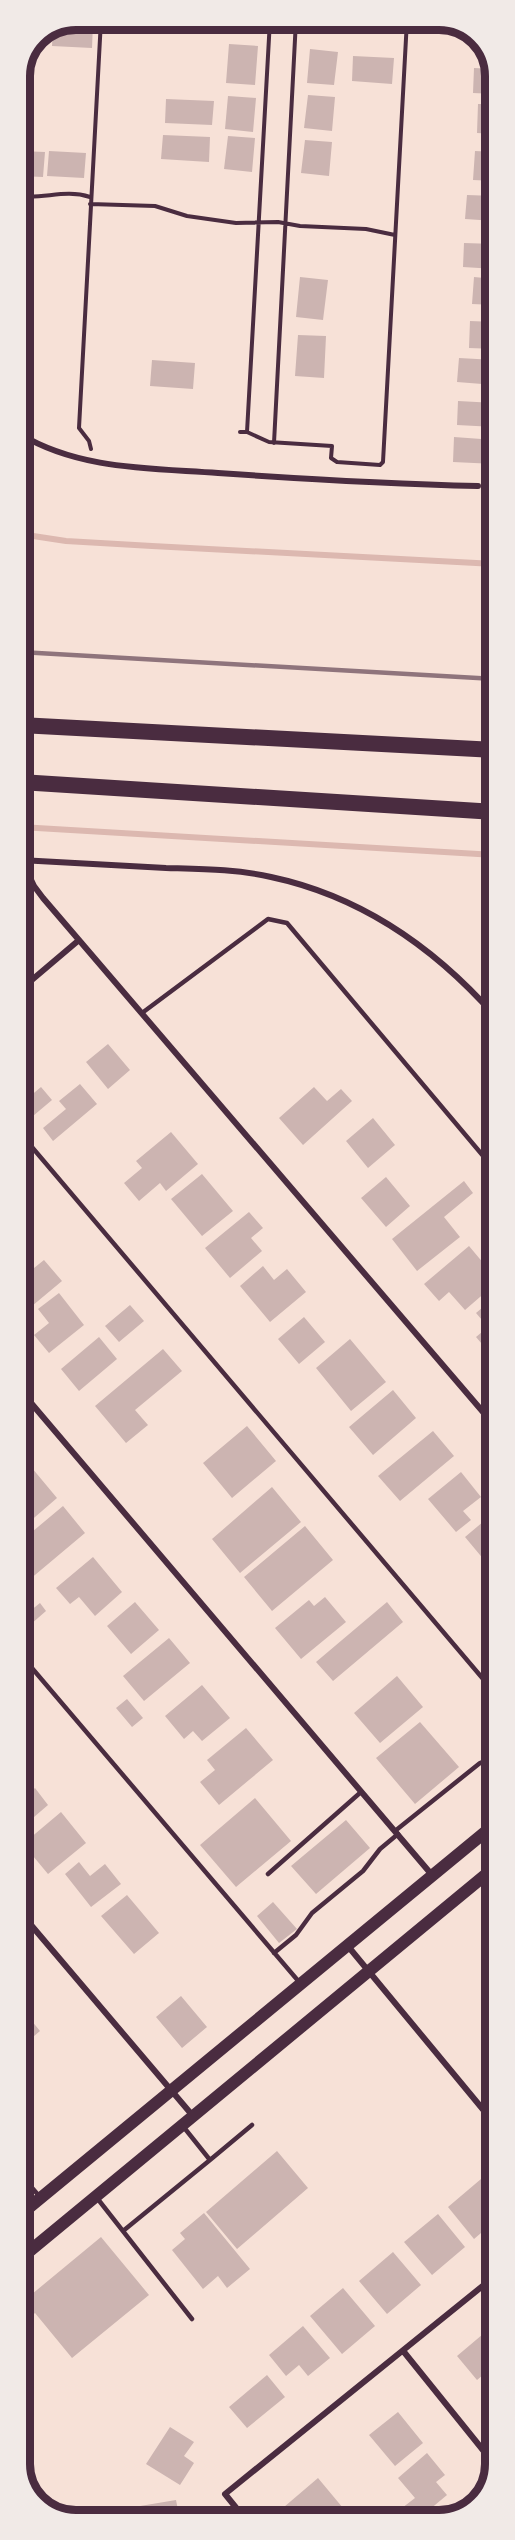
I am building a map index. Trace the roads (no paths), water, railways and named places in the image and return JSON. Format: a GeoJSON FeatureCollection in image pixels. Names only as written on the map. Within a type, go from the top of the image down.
{"type":"FeatureCollection","features":[{"type":"Feature","properties":{"kind":"highway"},"geometry":{"type":"LineString","coordinates":[[30,726],[485,749]]}},
{"type":"Feature","properties":{"kind":"highway"},"geometry":{"type":"LineString","coordinates":[[30,783],[485,811]]}},
{"type":"Feature","properties":{"kind":"main road"},"geometry":{"type":"LineString","coordinates":[[30,2207],[485,1832]]}},
{"type":"Feature","properties":{"kind":"main road"},"geometry":{"type":"LineString","coordinates":[[30,2251],[485,1875]]}},
{"type":"Feature","properties":{"kind":"street"},"geometry":{"type":"LineString","coordinates":[[30,440],[65,456],[93,461],[244,475],[478,486]]}},
{"type":"Feature","properties":{"kind":"street"},"geometry":{"type":"LineString","coordinates":[[30,860],[221,870],[270,877],[305,886],[375,916],[405,934],[452,971],[485,1006]]}},
{"type":"Feature","properties":{"kind":"street"},"geometry":{"type":"LineString","coordinates":[[30,878],[34,886],[79,940],[485,1414]]}},
{"type":"Feature","properties":{"kind":"street"},"geometry":{"type":"LineString","coordinates":[[30,982],[79,940]]}},
{"type":"Feature","properties":{"kind":"street"},"geometry":{"type":"LineString","coordinates":[[30,1402],[432,1875]]}},
{"type":"Feature","properties":{"kind":"street"},"geometry":{"type":"LineString","coordinates":[[30,1924],[193,2116]]}},
{"type":"Feature","properties":{"kind":"street"},"geometry":{"type":"LineString","coordinates":[[347,1946],[485,2112]]}},
{"type":"Feature","properties":{"kind":"street"},"geometry":{"type":"LineString","coordinates":[[238,2510],[225,2494],[405,2352],[485,2284]]}},
{"type":"Feature","properties":{"kind":"street"},"geometry":{"type":"LineString","coordinates":[[405,2352],[485,2452]]}},
{"type":"Feature","properties":{"kind":"lane"},"geometry":{"type":"LineString","coordinates":[[142,1013],[268,919],[287,923],[485,1158]]}},
{"type":"Feature","properties":{"kind":"lane"},"geometry":{"type":"LineString","coordinates":[[30,1145],[485,1681]]}},
{"type":"Feature","properties":{"kind":"lane"},"geometry":{"type":"LineString","coordinates":[[30,1666],[300,1983]]}},
{"type":"Feature","properties":{"kind":"lane"},"geometry":{"type":"LineString","coordinates":[[274,1953],[296,1935],[312,1913],[363,1871],[380,1849],[397,1833],[485,1761]]}},
{"type":"Feature","properties":{"kind":"lane"},"geometry":{"type":"LineString","coordinates":[[268,1874],[361,1792]]}},
{"type":"Feature","properties":{"kind":"lane"},"geometry":{"type":"LineString","coordinates":[[182,2125],[210,2160]]}},
{"type":"Feature","properties":{"kind":"lane"},"geometry":{"type":"LineString","coordinates":[[123,2231],[252,2125]]}},
{"type":"Feature","properties":{"kind":"lane"},"geometry":{"type":"LineString","coordinates":[[30,2185],[41,2198]]}},
{"type":"Feature","properties":{"kind":"lane"},"geometry":{"type":"LineString","coordinates":[[95,2196],[192,2319]]}},
{"type":"Feature","properties":{"kind":"waterway"},"geometry":{"type":"LineString","coordinates":[[30,536],[66,541],[485,563]]}},
{"type":"Feature","properties":{"kind":"waterway"},"geometry":{"type":"LineString","coordinates":[[30,828],[485,854]]}},
{"type":"Feature","properties":{"kind":"railway"},"geometry":{"type":"LineString","coordinates":[[30,653],[485,678]]}}]}
